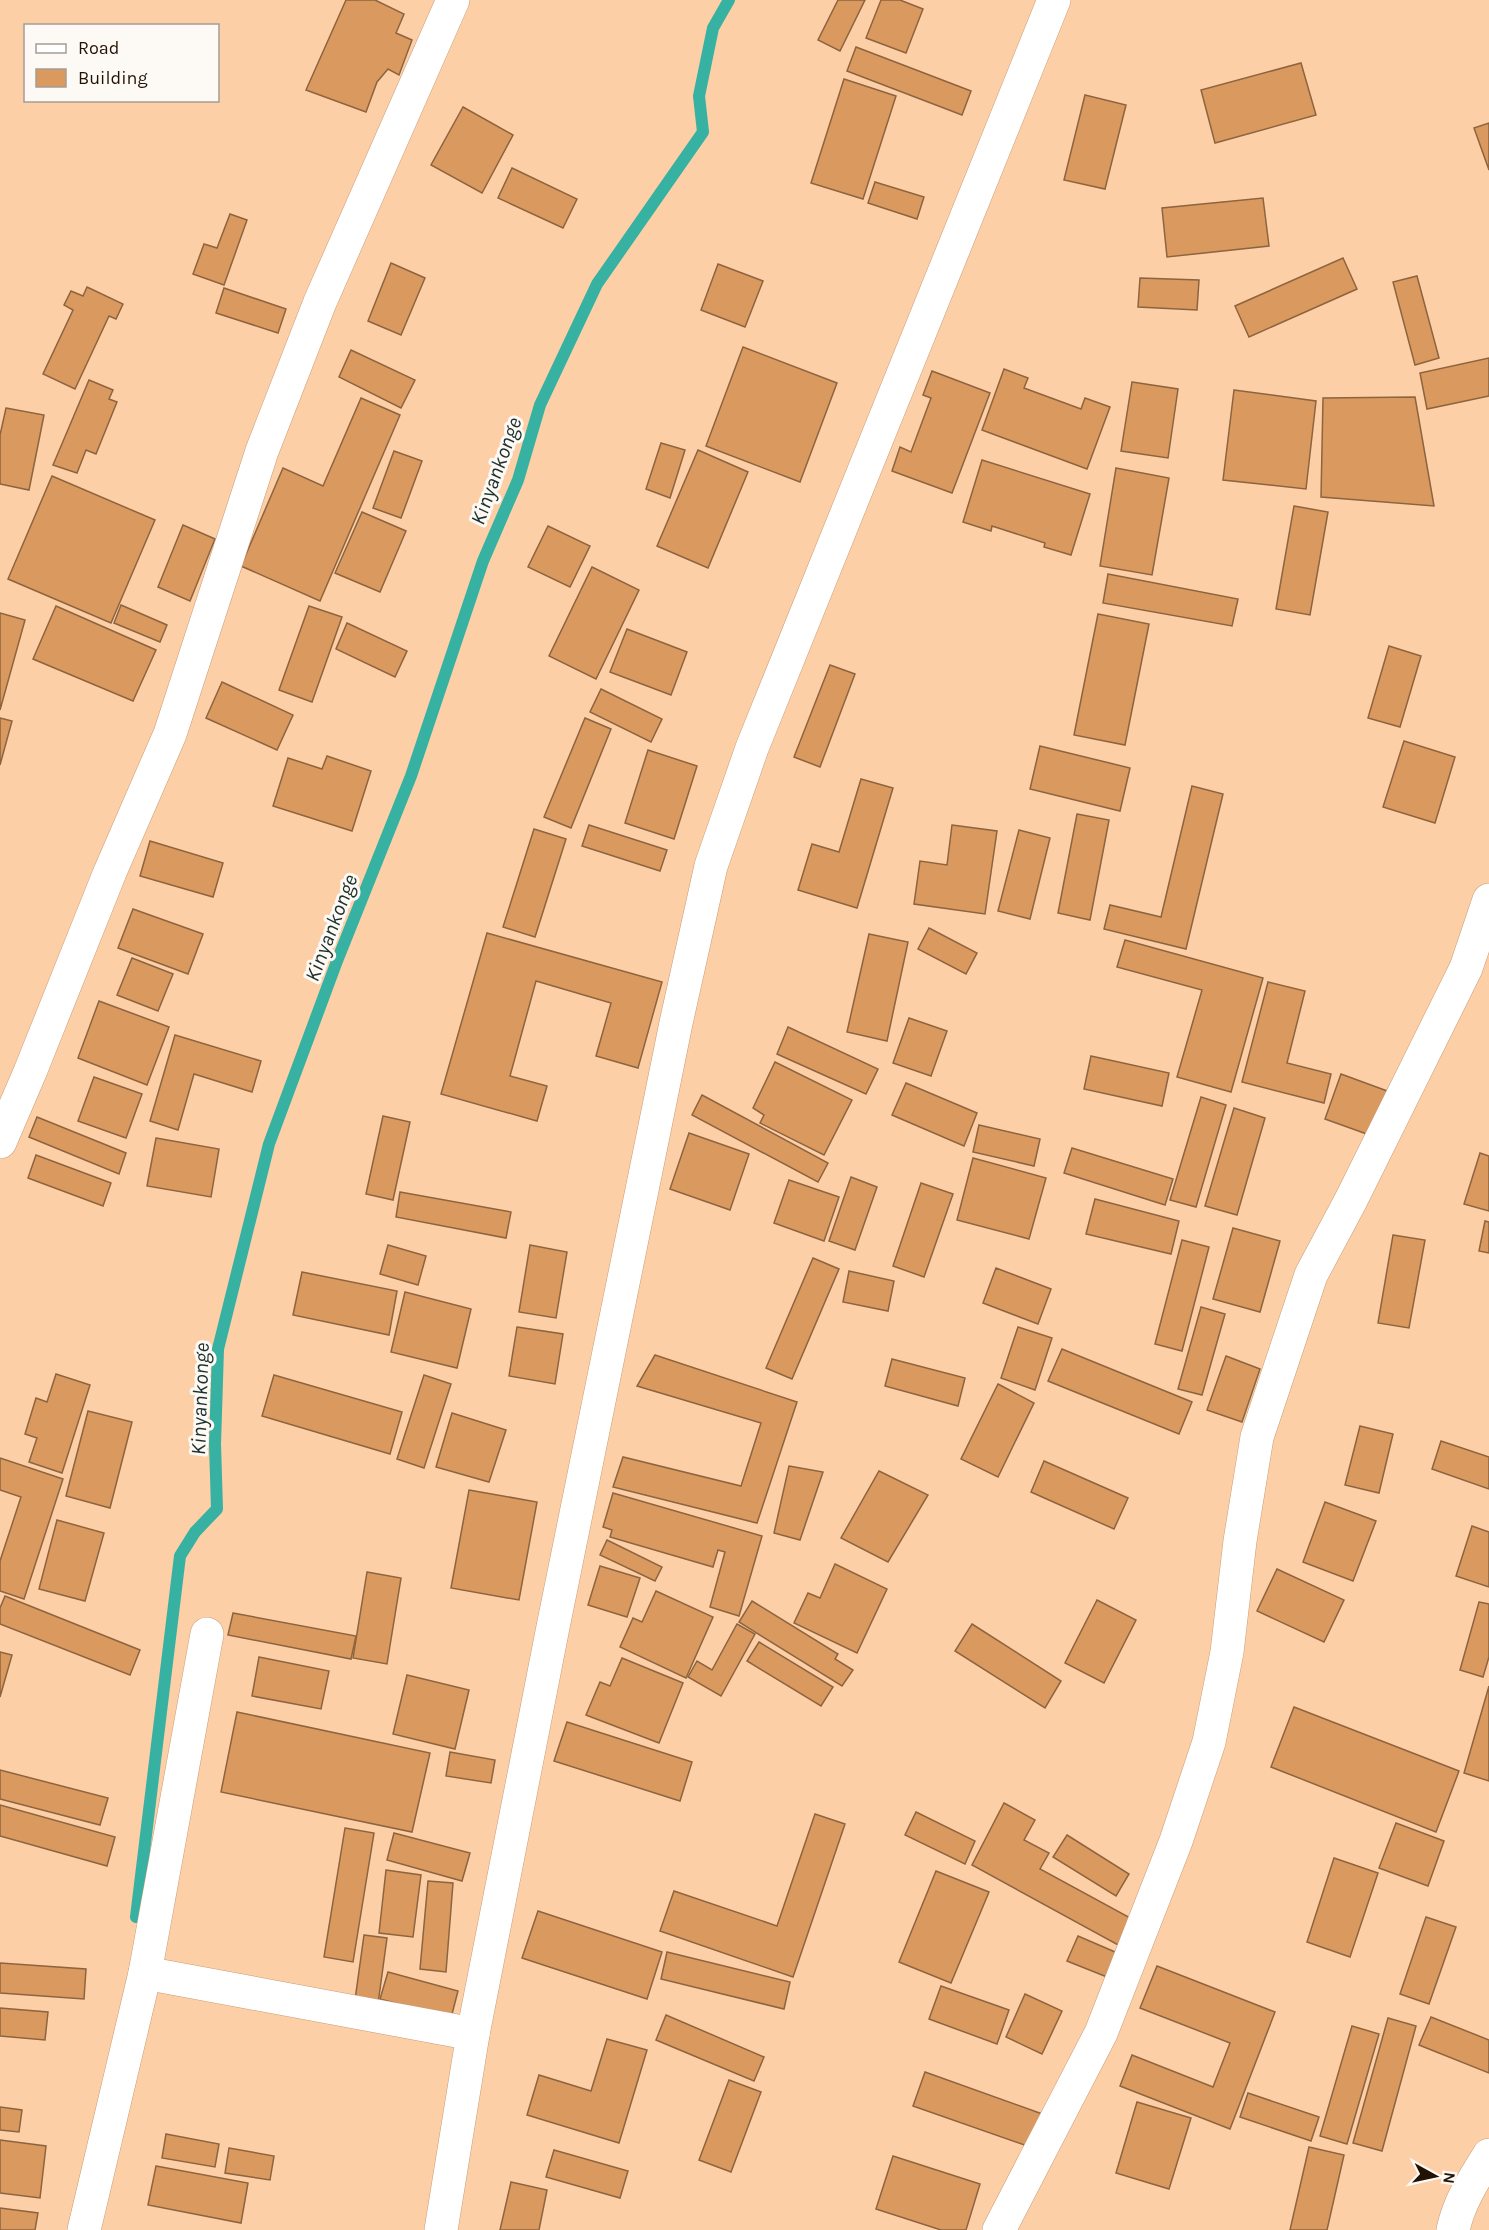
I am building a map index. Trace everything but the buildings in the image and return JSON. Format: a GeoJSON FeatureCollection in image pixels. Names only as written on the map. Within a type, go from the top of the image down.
{"type":"FeatureCollection","features":[{"type":"Feature","properties":{"kind":"street"},"geometry":{"type":"LineString","coordinates":[[0,1142],[110,872],[170,734],[262,451],[320,302],[453,0]]}},
{"type":"Feature","properties":{"kind":"street"},"geometry":{"type":"LineString","coordinates":[[441,2230],[473,2034],[553,1627],[676,1023],[711,866],[752,748],[1054,0]]}},
{"type":"Feature","properties":{"kind":"street"},"geometry":{"type":"LineString","coordinates":[[999,2230],[1101,2033],[1176,1841],[1209,1742],[1227,1652],[1240,1541],[1257,1437],[1311,1275],[1352,1200],[1466,968],[1489,900]]}},
{"type":"Feature","properties":{"kind":"street"},"geometry":{"type":"LineString","coordinates":[[84,2230],[146,1973],[207,1634]]}},
{"type":"Feature","properties":{"kind":"street"},"geometry":{"type":"LineString","coordinates":[[146,1973],[473,2034]]}},
{"type":"Feature","properties":{"kind":"street"},"geometry":{"type":"LineString","coordinates":[[1453,2230],[1470,2185],[1489,2156]]}},
{"type":"Feature","properties":{"kind":"waterway","name":"Kinyankonge"},"geometry":{"type":"LineString","coordinates":[[136,1917],[180,1556],[195,1532],[217,1509],[215,1444],[218,1349],[269,1144],[337,961],[411,776],[483,561],[518,480],[540,405],[597,284],[703,132],[699,96],[713,28],[729,0]]}}]}
